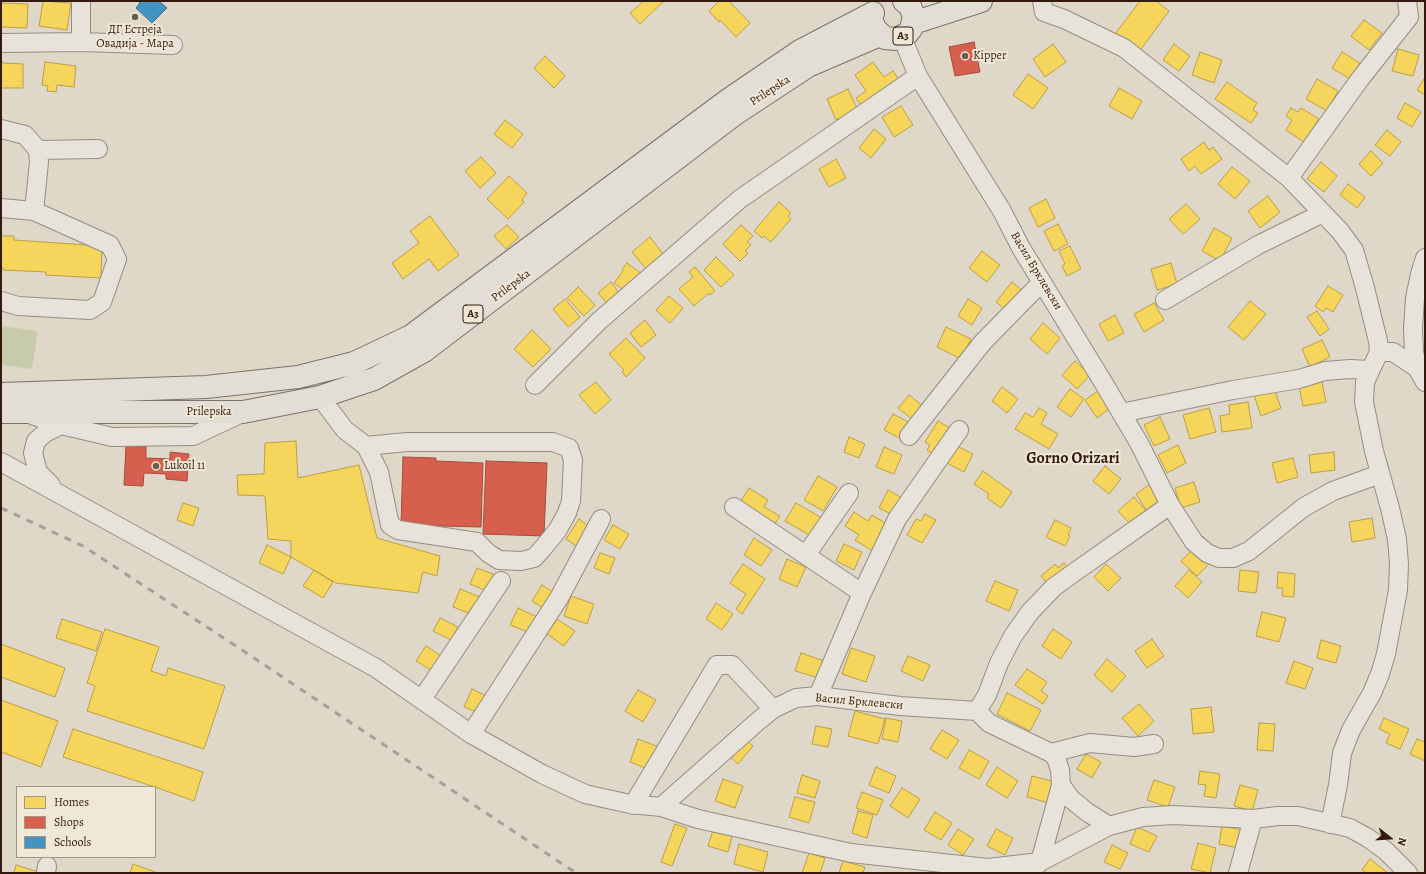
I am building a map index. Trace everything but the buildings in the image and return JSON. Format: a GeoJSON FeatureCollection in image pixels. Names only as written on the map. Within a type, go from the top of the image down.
{"type":"FeatureCollection","features":[{"type":"Feature","properties":{"kind":"main road","name":"A3"},"geometry":{"type":"LineString","coordinates":[[906,1],[912,11],[908,30]]}},
{"type":"Feature","properties":{"kind":"main road","name":"A3"},"geometry":{"type":"LineString","coordinates":[[878,7],[873,25],[880,35],[891,39],[908,30],[981,1]]}},
{"type":"Feature","properties":{"kind":"main road","name":"Prilepska"},"geometry":{"type":"LineString","coordinates":[[1,394],[206,387],[298,377],[354,363],[411,336],[728,100],[800,51],[878,7]]}},
{"type":"Feature","properties":{"kind":"main road","name":"Prilepska"},"geometry":{"type":"LineString","coordinates":[[11,412],[243,412],[320,397],[374,379],[424,351],[735,114],[808,66],[880,35]]}},
{"type":"Feature","properties":{"kind":"street"},"geometry":{"type":"LineString","coordinates":[[81,1],[81,42]]}},
{"type":"Feature","properties":{"kind":"street"},"geometry":{"type":"LineString","coordinates":[[1042,1],[1044,12],[1064,19],[1124,48],[1289,178],[1340,230],[1354,250],[1378,341],[1386,352],[1421,375]]}},
{"type":"Feature","properties":{"kind":"street"},"geometry":{"type":"LineString","coordinates":[[1289,178],[1360,80],[1409,17],[1407,1]]}},
{"type":"Feature","properties":{"kind":"street","name":"Васил Брклевски"},"geometry":{"type":"LineString","coordinates":[[908,30],[918,76],[1002,210],[1020,248],[1139,443],[1170,505],[1194,542],[1207,553],[1219,558],[1233,558],[1249,551],[1304,507],[1333,491],[1380,474]]}},
{"type":"Feature","properties":{"kind":"street"},"geometry":{"type":"LineString","coordinates":[[1,43],[81,42],[173,45]]}},
{"type":"Feature","properties":{"kind":"street"},"geometry":{"type":"LineString","coordinates":[[535,385],[599,322],[740,199],[918,76]]}},
{"type":"Feature","properties":{"kind":"street"},"geometry":{"type":"LineString","coordinates":[[1,129],[24,135],[38,150],[39,162],[34,211]]}},
{"type":"Feature","properties":{"kind":"street"},"geometry":{"type":"LineString","coordinates":[[38,150],[98,149]]}},
{"type":"Feature","properties":{"kind":"street"},"geometry":{"type":"LineString","coordinates":[[1,208],[34,211],[110,245],[117,259],[102,302],[90,310],[18,306],[1,302]]}},
{"type":"Feature","properties":{"kind":"street"},"geometry":{"type":"LineString","coordinates":[[1165,300],[1258,246],[1323,213]]}},
{"type":"Feature","properties":{"kind":"street"},"geometry":{"type":"LineString","coordinates":[[1421,375],[1414,351],[1413,329],[1415,298],[1425,258]]}},
{"type":"Feature","properties":{"kind":"street"},"geometry":{"type":"LineString","coordinates":[[909,436],[983,342],[1042,282]]}},
{"type":"Feature","properties":{"kind":"street"},"geometry":{"type":"LineString","coordinates":[[1330,824],[1338,785],[1342,754],[1351,730],[1372,693],[1380,674],[1386,654],[1398,590],[1399,564],[1397,539],[1367,422],[1364,402],[1365,382],[1370,370],[1386,352],[1413,329]]}},
{"type":"Feature","properties":{"kind":"street"},"geometry":{"type":"LineString","coordinates":[[1121,413],[1233,390],[1299,379],[1325,371],[1350,369],[1370,370]]}},
{"type":"Feature","properties":{"kind":"street"},"geometry":{"type":"LineString","coordinates":[[320,397],[346,430],[366,446],[379,472],[390,525],[398,530],[476,542],[488,553],[499,560],[521,561],[534,558],[543,548],[557,531],[567,513],[571,501],[574,460],[569,448],[553,442],[407,442],[366,446]]}},
{"type":"Feature","properties":{"kind":"street"},"geometry":{"type":"LineString","coordinates":[[11,412],[112,437],[193,436],[243,412]]}},
{"type":"Feature","properties":{"kind":"street"},"geometry":{"type":"LineString","coordinates":[[85,508],[46,481],[38,472],[33,453],[36,441],[45,433],[61,425],[126,412]]}},
{"type":"Feature","properties":{"kind":"street"},"geometry":{"type":"LineString","coordinates":[[818,696],[862,593],[897,519],[959,430]]}},
{"type":"Feature","properties":{"kind":"street"},"geometry":{"type":"LineString","coordinates":[[1,462],[376,668],[471,734],[542,774],[586,794],[633,805],[661,807],[698,819],[851,853],[990,871],[1035,868],[1109,826],[1143,817],[1173,815],[1254,819],[1278,816],[1304,817],[1350,828],[1368,838],[1386,851],[1408,873]]}},
{"type":"Feature","properties":{"kind":"street"},"geometry":{"type":"LineString","coordinates":[[806,555],[849,494]]}},
{"type":"Feature","properties":{"kind":"street"},"geometry":{"type":"LineString","coordinates":[[1109,826],[1086,812],[1071,799],[1062,785],[1060,770],[1056,758],[1051,753],[989,723],[977,711],[987,695],[999,663],[1013,636],[1030,612],[1054,587],[1170,505]]}},
{"type":"Feature","properties":{"kind":"street"},"geometry":{"type":"LineString","coordinates":[[734,507],[862,593]]}},
{"type":"Feature","properties":{"kind":"street"},"geometry":{"type":"LineString","coordinates":[[471,734],[559,598],[601,519]]}},
{"type":"Feature","properties":{"kind":"street"},"geometry":{"type":"LineString","coordinates":[[422,699],[501,581]]}},
{"type":"Feature","properties":{"kind":"street"},"geometry":{"type":"LineString","coordinates":[[633,805],[717,665],[732,665],[773,709]]}},
{"type":"Feature","properties":{"kind":"street","name":"Васил Брклевски"},"geometry":{"type":"LineString","coordinates":[[661,807],[773,709],[796,698],[818,696],[900,706],[977,711]]}},
{"type":"Feature","properties":{"kind":"street"},"geometry":{"type":"LineString","coordinates":[[1051,753],[1090,743],[1134,747],[1154,744]]}},
{"type":"Feature","properties":{"kind":"street"},"geometry":{"type":"LineString","coordinates":[[1035,868],[1062,785]]}},
{"type":"Feature","properties":{"kind":"street"},"geometry":{"type":"LineString","coordinates":[[1238,873],[1254,819]]}},
{"type":"Feature","properties":{"kind":"green space"},"geometry":{"type":"Polygon","coordinates":[[[1,326],[38,331],[32,369],[1,365],[1,326]]]}},
{"type":"Feature","properties":{"kind":"railway"},"geometry":{"type":"LineString","coordinates":[[1,508],[83,546],[239,648],[576,873]]}},
{"type":"Feature","properties":{"kind":"place","name":"ДГ Естреја Овадија - Мара"},"geometry":{"type":"Point","coordinates":[135,17]}},
{"type":"Feature","properties":{"kind":"place","name":"Kipper"},"geometry":{"type":"Point","coordinates":[965,56]}},
{"type":"Feature","properties":{"kind":"place","name":"Lukoil 11"},"geometry":{"type":"Point","coordinates":[156,466]}},
{"type":"Feature","properties":{"kind":"district","name":"Gorno Orizari"},"geometry":{"type":"Point","coordinates":[1073,459]}}]}
